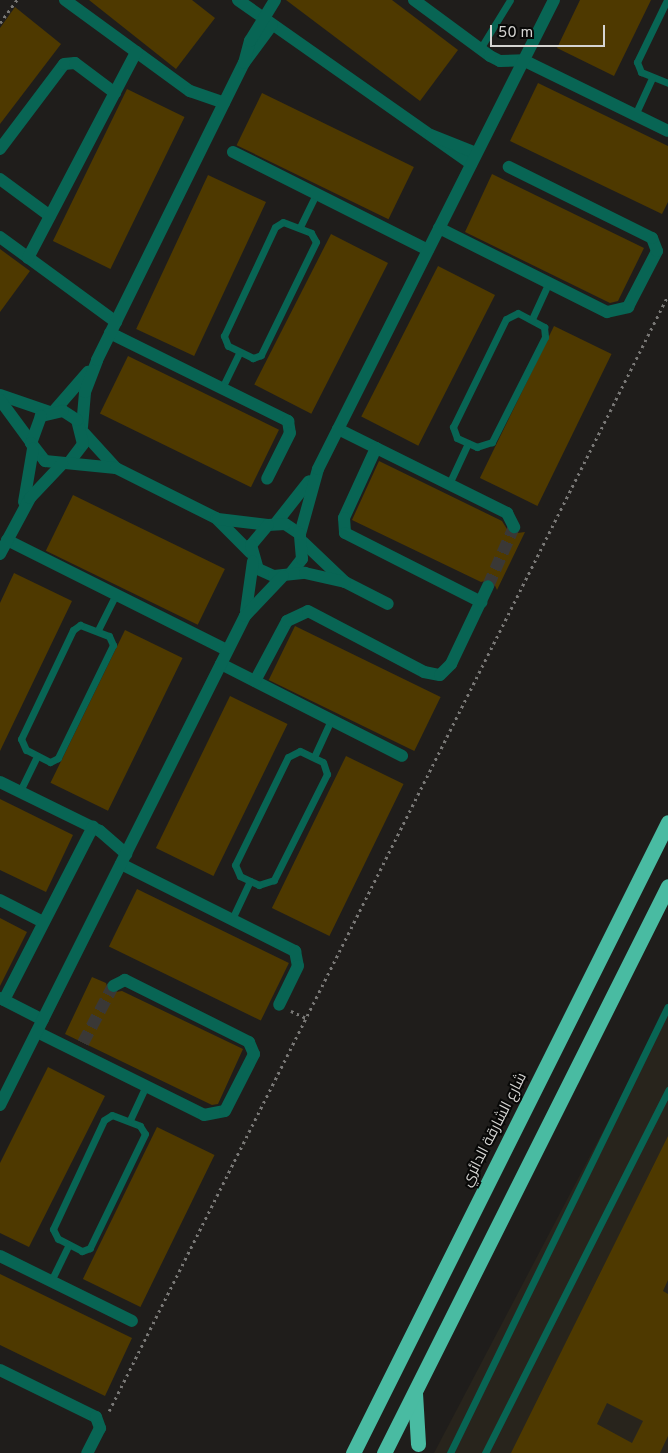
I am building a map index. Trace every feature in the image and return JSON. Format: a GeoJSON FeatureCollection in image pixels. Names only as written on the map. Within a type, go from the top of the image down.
{"type":"FeatureCollection","features":[{"type":"Feature","properties":{"kind":"highway","name":"شارع الشارقة الدائري"},"geometry":{"type":"LineString","coordinates":[[353,1453],[668,822]]}},
{"type":"Feature","properties":{"kind":"highway"},"geometry":{"type":"LineString","coordinates":[[384,1453],[668,886]]}},
{"type":"Feature","properties":{"kind":"highway"},"geometry":{"type":"LineString","coordinates":[[415,1391],[418,1444]]}},
{"type":"Feature","properties":{"kind":"street"},"geometry":{"type":"LineString","coordinates":[[65,0],[190,91],[224,103]]}},
{"type":"Feature","properties":{"kind":"street"},"geometry":{"type":"LineString","coordinates":[[238,0],[431,135],[474,159]]}},
{"type":"Feature","properties":{"kind":"street"},"geometry":{"type":"LineString","coordinates":[[0,554],[22,512],[83,444],[85,392],[97,360],[244,63],[267,22],[275,0]]}},
{"type":"Feature","properties":{"kind":"street"},"geometry":{"type":"LineString","coordinates":[[414,0],[480,49],[500,61],[523,60],[668,131]]}},
{"type":"Feature","properties":{"kind":"street"},"geometry":{"type":"LineString","coordinates":[[0,1105],[245,616],[302,560],[301,538],[318,469],[554,0]]}},
{"type":"Feature","properties":{"kind":"street"},"geometry":{"type":"LineString","coordinates":[[28,258],[136,52]]}},
{"type":"Feature","properties":{"kind":"street"},"geometry":{"type":"LineString","coordinates":[[0,149],[64,64],[74,63],[114,93]]}},
{"type":"Feature","properties":{"kind":"street"},"geometry":{"type":"LineString","coordinates":[[233,152],[428,250]]}},
{"type":"Feature","properties":{"kind":"street"},"geometry":{"type":"LineString","coordinates":[[438,228],[607,312],[622,312],[633,301],[656,244],[509,167]]}},
{"type":"Feature","properties":{"kind":"street"},"geometry":{"type":"LineString","coordinates":[[0,179],[50,216]]}},
{"type":"Feature","properties":{"kind":"street"},"geometry":{"type":"LineString","coordinates":[[0,237],[113,328],[290,424],[268,479]]}},
{"type":"Feature","properties":{"kind":"street"},"geometry":{"type":"LineString","coordinates":[[22,512],[34,423],[52,411],[97,360]]}},
{"type":"Feature","properties":{"kind":"street"},"geometry":{"type":"LineString","coordinates":[[0,395],[52,411],[71,414],[116,468]]}},
{"type":"Feature","properties":{"kind":"street"},"geometry":{"type":"LineString","coordinates":[[0,400],[32,446],[45,461],[116,468],[216,518],[272,524],[301,538],[345,582],[388,604]]}},
{"type":"Feature","properties":{"kind":"street"},"geometry":{"type":"LineString","coordinates":[[338,429],[507,513],[514,527]]}},
{"type":"Feature","properties":{"kind":"street"},"geometry":{"type":"LineString","coordinates":[[376,448],[344,518],[345,533],[481,602]]}},
{"type":"Feature","properties":{"kind":"street"},"geometry":{"type":"LineString","coordinates":[[245,616],[254,536],[272,524],[318,469]]}},
{"type":"Feature","properties":{"kind":"street"},"geometry":{"type":"LineString","coordinates":[[216,518],[266,574],[287,574],[345,582]]}},
{"type":"Feature","properties":{"kind":"street"},"geometry":{"type":"LineString","coordinates":[[7,540],[227,650]]}},
{"type":"Feature","properties":{"kind":"street"},"geometry":{"type":"LineString","coordinates":[[255,681],[287,620],[300,612],[316,614],[431,675],[447,671],[488,586]]}},
{"type":"Feature","properties":{"kind":"street"},"geometry":{"type":"LineString","coordinates":[[221,664],[402,756]]}},
{"type":"Feature","properties":{"kind":"street"},"geometry":{"type":"LineString","coordinates":[[0,782],[93,827],[123,859],[298,955],[298,966],[279,1004]]}},
{"type":"Feature","properties":{"kind":"street"},"geometry":{"type":"LineString","coordinates":[[93,827],[2,999],[40,1026],[146,1086],[204,1115],[219,1115],[230,1104],[253,1048],[244,1038],[125,980],[113,986]]}},
{"type":"Feature","properties":{"kind":"street"},"geometry":{"type":"LineString","coordinates":[[0,900],[43,922]]}},
{"type":"Feature","properties":{"kind":"street"},"geometry":{"type":"LineString","coordinates":[[0,1256],[132,1321]]}},
{"type":"Feature","properties":{"kind":"street"},"geometry":{"type":"LineString","coordinates":[[0,1370],[99,1421],[87,1453]]}},
{"type":"Feature","properties":{"kind":"lane"},"geometry":{"type":"LineString","coordinates":[[480,49],[510,0]]}},
{"type":"Feature","properties":{"kind":"lane"},"geometry":{"type":"LineString","coordinates":[[667,0],[637,62],[638,70],[652,78],[668,83]]}},
{"type":"Feature","properties":{"kind":"lane"},"geometry":{"type":"LineString","coordinates":[[635,115],[652,78]]}},
{"type":"Feature","properties":{"kind":"lane"},"geometry":{"type":"LineString","coordinates":[[300,227],[316,194]]}},
{"type":"Feature","properties":{"kind":"lane"},"geometry":{"type":"LineString","coordinates":[[288,221],[300,227],[314,235],[315,245],[260,354],[253,358],[239,353],[225,344],[224,336],[275,227],[288,221]]}},
{"type":"Feature","properties":{"kind":"lane"},"geometry":{"type":"LineString","coordinates":[[532,319],[549,282]]}},
{"type":"Feature","properties":{"kind":"lane"},"geometry":{"type":"LineString","coordinates":[[518,314],[532,319],[544,327],[545,337],[492,442],[481,449],[468,443],[455,435],[453,427],[506,319],[518,314]]}},
{"type":"Feature","properties":{"kind":"lane"},"geometry":{"type":"LineString","coordinates":[[222,388],[239,353]]}},
{"type":"Feature","properties":{"kind":"lane"},"geometry":{"type":"LineString","coordinates":[[449,484],[468,443]]}},
{"type":"Feature","properties":{"kind":"lane"},"geometry":{"type":"LineString","coordinates":[[98,630],[116,594]]}},
{"type":"Feature","properties":{"kind":"lane"},"geometry":{"type":"LineString","coordinates":[[85,625],[98,630],[113,642],[108,657],[58,758],[50,762],[23,747],[21,739],[73,630],[85,625]]}},
{"type":"Feature","properties":{"kind":"lane"},"geometry":{"type":"LineString","coordinates":[[314,757],[331,720]]}},
{"type":"Feature","properties":{"kind":"lane"},"geometry":{"type":"LineString","coordinates":[[300,751],[314,757],[326,764],[327,774],[274,880],[263,886],[250,881],[237,873],[235,865],[288,757],[300,751]]}},
{"type":"Feature","properties":{"kind":"lane"},"geometry":{"type":"LineString","coordinates":[[20,791],[37,756]]}},
{"type":"Feature","properties":{"kind":"lane"},"geometry":{"type":"LineString","coordinates":[[232,919],[250,881]]}},
{"type":"Feature","properties":{"kind":"lane"},"geometry":{"type":"LineString","coordinates":[[450,1453],[668,1007]]}},
{"type":"Feature","properties":{"kind":"lane"},"geometry":{"type":"LineString","coordinates":[[130,1120],[146,1086]]}},
{"type":"Feature","properties":{"kind":"lane"},"geometry":{"type":"LineString","coordinates":[[485,1453],[668,1090]]}},
{"type":"Feature","properties":{"kind":"lane"},"geometry":{"type":"LineString","coordinates":[[117,1114],[143,1128],[144,1138],[90,1248],[82,1251],[68,1246],[55,1236],[53,1229],[104,1120],[117,1114]]}},
{"type":"Feature","properties":{"kind":"lane"},"geometry":{"type":"LineString","coordinates":[[51,1281],[68,1246]]}},
{"type":"Feature","properties":{"kind":"path"},"geometry":{"type":"LineString","coordinates":[[0,23],[17,0]]}},
{"type":"Feature","properties":{"kind":"path"},"geometry":{"type":"LineString","coordinates":[[99,1421],[110,1410],[668,295]]}},
{"type":"Feature","properties":{"kind":"shaded area"},"geometry":{"type":"Polygon","coordinates":[[[668,1008],[668,1453],[434,1453],[665,1013],[668,1008]]]}},
{"type":"Feature","properties":{"kind":"building"},"geometry":{"type":"Polygon","coordinates":[[[89,0],[192,0],[215,18],[176,69],[89,0]]]}},
{"type":"Feature","properties":{"kind":"building"},"geometry":{"type":"Polygon","coordinates":[[[286,0],[392,0],[458,50],[420,101],[286,0]]]}},
{"type":"Feature","properties":{"kind":"building"},"geometry":{"type":"Polygon","coordinates":[[[580,0],[651,0],[614,76],[557,48],[580,0]]]}},
{"type":"Feature","properties":{"kind":"building"},"geometry":{"type":"Polygon","coordinates":[[[15,7],[61,44],[0,124],[0,28],[15,7]]]}},
{"type":"Feature","properties":{"kind":"building"},"geometry":{"type":"Polygon","coordinates":[[[538,83],[668,146],[668,202],[662,214],[510,141],[538,83]]]}},
{"type":"Feature","properties":{"kind":"building"},"geometry":{"type":"Polygon","coordinates":[[[127,89],[185,117],[110,269],[53,241],[127,89]]]}},
{"type":"Feature","properties":{"kind":"building"},"geometry":{"type":"Polygon","coordinates":[[[262,93],[414,167],[388,219],[237,145],[262,93]]]}},
{"type":"Feature","properties":{"kind":"building"},"geometry":{"type":"Polygon","coordinates":[[[492,174],[644,248],[618,301],[610,303],[465,232],[492,174]]]}},
{"type":"Feature","properties":{"kind":"building"},"geometry":{"type":"Polygon","coordinates":[[[208,175],[266,202],[194,356],[136,329],[208,175]]]}},
{"type":"Feature","properties":{"kind":"building"},"geometry":{"type":"Polygon","coordinates":[[[331,234],[388,263],[311,414],[254,385],[331,234]]]}},
{"type":"Feature","properties":{"kind":"building"},"geometry":{"type":"Polygon","coordinates":[[[0,249],[30,271],[0,312],[0,249]]]}},
{"type":"Feature","properties":{"kind":"building"},"geometry":{"type":"Polygon","coordinates":[[[438,266],[495,295],[418,446],[361,417],[438,266]]]}},
{"type":"Feature","properties":{"kind":"building"},"geometry":{"type":"Polygon","coordinates":[[[554,326],[612,354],[537,506],[480,478],[554,326]]]}},
{"type":"Feature","properties":{"kind":"building"},"geometry":{"type":"Polygon","coordinates":[[[128,356],[279,430],[251,487],[100,414],[128,356]]]}},
{"type":"Feature","properties":{"kind":"building"},"geometry":{"type":"Polygon","coordinates":[[[379,461],[502,521],[510,534],[525,532],[497,590],[492,579],[481,582],[352,520],[379,461]]]}},
{"type":"Feature","properties":{"kind":"building"},"geometry":{"type":"Polygon","coordinates":[[[73,495],[225,569],[198,625],[46,551],[73,495]]]}},
{"type":"Feature","properties":{"kind":"building"},"geometry":{"type":"Polygon","coordinates":[[[14,573],[72,601],[0,751],[0,603],[14,573]]]}},
{"type":"Feature","properties":{"kind":"building"},"geometry":{"type":"Polygon","coordinates":[[[295,626],[441,697],[414,751],[269,680],[295,626]]]}},
{"type":"Feature","properties":{"kind":"building"},"geometry":{"type":"Polygon","coordinates":[[[125,630],[183,658],[108,811],[50,783],[125,630]]]}},
{"type":"Feature","properties":{"kind":"building"},"geometry":{"type":"Polygon","coordinates":[[[230,696],[288,724],[213,876],[156,848],[230,696]]]}},
{"type":"Feature","properties":{"kind":"building"},"geometry":{"type":"Polygon","coordinates":[[[346,756],[404,784],[329,936],[272,908],[346,756]]]}},
{"type":"Feature","properties":{"kind":"building"},"geometry":{"type":"Polygon","coordinates":[[[0,799],[73,835],[46,892],[0,870],[0,799]]]}},
{"type":"Feature","properties":{"kind":"building"},"geometry":{"type":"Polygon","coordinates":[[[137,889],[289,963],[261,1021],[109,947],[137,889]]]}},
{"type":"Feature","properties":{"kind":"building"},"geometry":{"type":"Polygon","coordinates":[[[0,918],[27,932],[0,986],[0,918]]]}},
{"type":"Feature","properties":{"kind":"building"},"geometry":{"type":"Polygon","coordinates":[[[92,977],[106,983],[109,993],[122,991],[243,1049],[218,1104],[212,1105],[65,1034],[92,977]]]}},
{"type":"Feature","properties":{"kind":"building"},"geometry":{"type":"Polygon","coordinates":[[[48,1067],[105,1096],[29,1247],[0,1233],[0,1163],[48,1067]]]}},
{"type":"Feature","properties":{"kind":"building"},"geometry":{"type":"Polygon","coordinates":[[[157,1127],[215,1155],[140,1307],[83,1279],[157,1127]]]}},
{"type":"Feature","properties":{"kind":"building"},"geometry":{"type":"Polygon","coordinates":[[[668,1136],[668,1280],[663,1291],[668,1294],[668,1436],[660,1453],[511,1453],[668,1136]],[[607,1403],[597,1424],[632,1443],[643,1421],[607,1403]]]}},
{"type":"Feature","properties":{"kind":"building"},"geometry":{"type":"Polygon","coordinates":[[[0,1274],[132,1338],[105,1396],[0,1345],[0,1274]]]}},
{"type":"Feature","properties":{"kind":"tunnel"},"geometry":{"type":"LineString","coordinates":[[488,586],[514,527]]}},
{"type":"Feature","properties":{"kind":"tunnel"},"geometry":{"type":"LineString","coordinates":[[83,1043],[113,986]]}}]}
